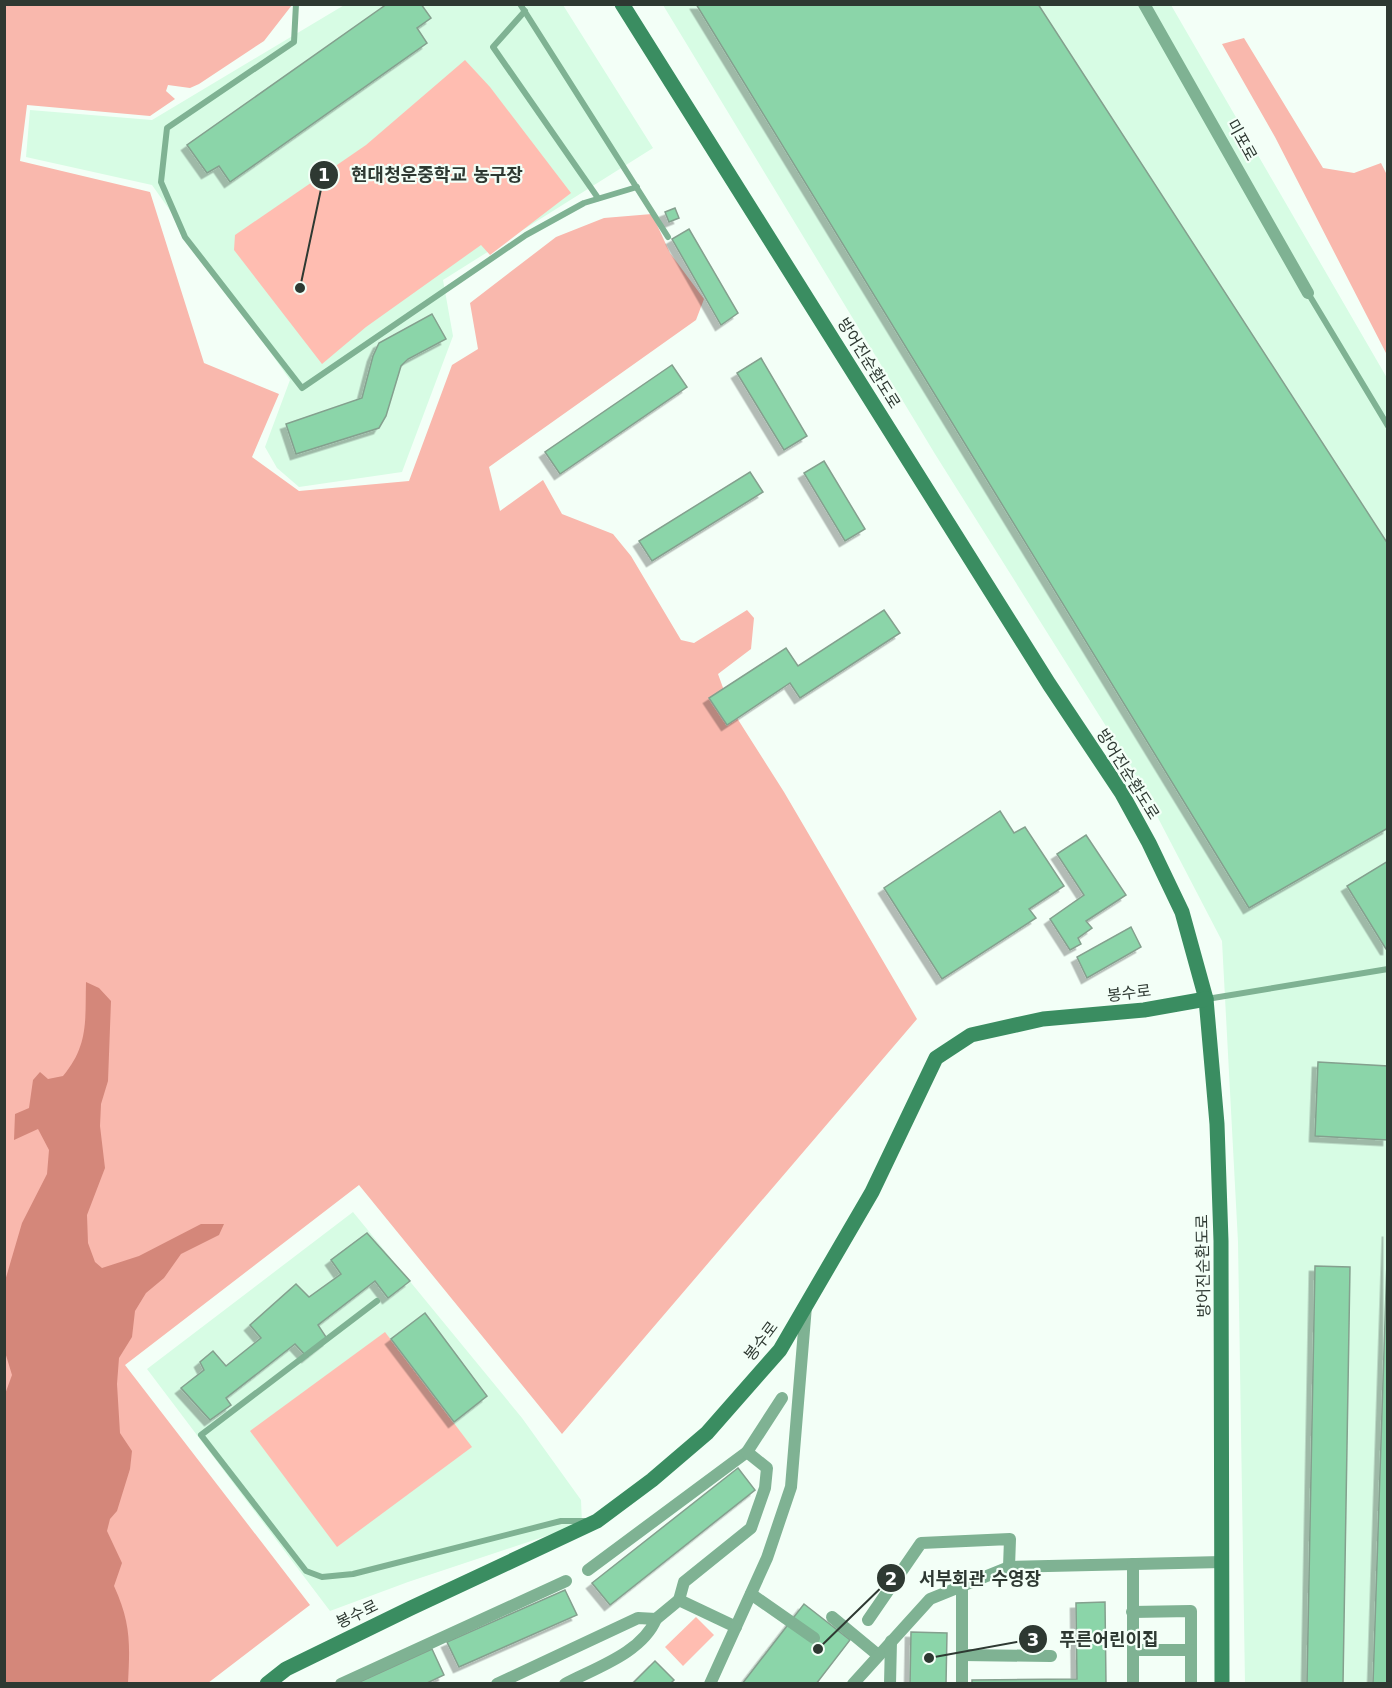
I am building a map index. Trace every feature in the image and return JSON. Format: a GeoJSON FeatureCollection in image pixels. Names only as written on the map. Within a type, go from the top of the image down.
{"type":"FeatureCollection","features":[{"type":"Feature","properties":{"kind":"main road","name":"방어진순환도로"},"geometry":{"type":"LineString","coordinates":[[622,4],[1043,675],[1121,792],[1149,843],[1182,912],[1206,999],[1217,1124],[1221,1241],[1222,1683]]}},
{"type":"Feature","properties":{"kind":"main road","name":"봉수로"},"geometry":{"type":"LineString","coordinates":[[267,1683],[286,1669],[597,1521],[652,1480],[707,1433],[780,1350],[872,1192],[936,1058],[971,1035],[1033,1021],[1144,1010],[1206,999]]}},
{"type":"Feature","properties":{"kind":"street","name":"미포로"},"geometry":{"type":"LineString","coordinates":[[1144,4],[1308,293]]}},
{"type":"Feature","properties":{"kind":"street"},"geometry":{"type":"LineString","coordinates":[[710,1683],[767,1558],[791,1487],[806,1306]]}},
{"type":"Feature","properties":{"kind":"street"},"geometry":{"type":"LineString","coordinates":[[588,1570],[747,1452],[782,1398]]}},
{"type":"Feature","properties":{"kind":"street"},"geometry":{"type":"LineString","coordinates":[[565,1683],[617,1657],[650,1634],[656,1619],[679,1600],[684,1582],[752,1528],[765,1488],[767,1468],[747,1452]]}},
{"type":"Feature","properties":{"kind":"street"},"geometry":{"type":"LineString","coordinates":[[868,1620],[921,1543],[1010,1539],[1009,1567]]}},
{"type":"Feature","properties":{"kind":"street"},"geometry":{"type":"LineString","coordinates":[[853,1683],[930,1599],[1009,1567],[1222,1562]]}},
{"type":"Feature","properties":{"kind":"street"},"geometry":{"type":"LineString","coordinates":[[1133,1564],[1133,1683]]}},
{"type":"Feature","properties":{"kind":"street"},"geometry":{"type":"LineString","coordinates":[[341,1683],[566,1581]]}},
{"type":"Feature","properties":{"kind":"street"},"geometry":{"type":"LineString","coordinates":[[962,1585],[962,1683]]}},
{"type":"Feature","properties":{"kind":"street"},"geometry":{"type":"LineString","coordinates":[[751,1594],[814,1638]]}},
{"type":"Feature","properties":{"kind":"street"},"geometry":{"type":"LineString","coordinates":[[679,1600],[736,1627]]}},
{"type":"Feature","properties":{"kind":"street"},"geometry":{"type":"LineString","coordinates":[[1132,1612],[1191,1611],[1191,1683]]}},
{"type":"Feature","properties":{"kind":"street"},"geometry":{"type":"LineString","coordinates":[[832,1617],[878,1655]]}},
{"type":"Feature","properties":{"kind":"street"},"geometry":{"type":"LineString","coordinates":[[497,1683],[638,1618],[656,1619]]}},
{"type":"Feature","properties":{"kind":"street"},"geometry":{"type":"LineString","coordinates":[[890,1683],[891,1641]]}},
{"type":"Feature","properties":{"kind":"street"},"geometry":{"type":"LineString","coordinates":[[1133,1650],[1191,1650]]}},
{"type":"Feature","properties":{"kind":"street"},"geometry":{"type":"LineString","coordinates":[[962,1655],[1051,1656]]}},
{"type":"Feature","properties":{"kind":"lane"},"geometry":{"type":"LineString","coordinates":[[296,4],[294,42],[166,128],[160,182],[185,237],[302,388],[526,235],[598,198],[637,187]]}},
{"type":"Feature","properties":{"kind":"lane"},"geometry":{"type":"LineString","coordinates":[[520,4],[668,237]]}},
{"type":"Feature","properties":{"kind":"lane"},"geometry":{"type":"LineString","coordinates":[[525,11],[493,46],[598,198]]}},
{"type":"Feature","properties":{"kind":"lane"},"geometry":{"type":"LineString","coordinates":[[1308,293],[1388,426]]}},
{"type":"Feature","properties":{"kind":"lane"},"geometry":{"type":"LineString","coordinates":[[1206,999],[1388,969]]}},
{"type":"Feature","properties":{"kind":"lane"},"geometry":{"type":"LineString","coordinates":[[377,1301],[201,1435],[306,1571],[322,1577],[353,1574],[561,1521],[597,1521]]}},
{"type":"Feature","properties":{"kind":"shaded area"},"geometry":{"type":"Polygon","coordinates":[[[346,4],[563,5],[653,148],[443,280],[453,336],[402,472],[299,487],[277,468],[265,447],[290,380],[152,185],[26,157],[30,110],[152,120],[346,4]]]}},
{"type":"Feature","properties":{"kind":"shaded area"},"geometry":{"type":"Polygon","coordinates":[[[5,5],[292,5],[264,41],[199,84],[190,88],[168,85],[166,91],[175,99],[150,116],[27,105],[20,161],[150,192],[204,363],[279,394],[252,457],[299,491],[409,481],[452,365],[478,349],[470,303],[556,237],[604,218],[652,214],[670,253],[704,299],[696,320],[489,467],[500,511],[543,480],[562,514],[613,534],[631,556],[681,640],[694,643],[747,610],[754,618],[751,649],[718,674],[730,707],[784,792],[917,1019],[562,1434],[359,1185],[125,1365],[310,1605],[208,1683],[5,1684],[5,5]]]}},
{"type":"Feature","properties":{"kind":"shaded area"},"geometry":{"type":"Polygon","coordinates":[[[663,5],[1171,5],[1387,378],[1387,1683],[1245,1683],[1238,1242],[1222,941],[1131,766],[935,454],[663,5]]]}},
{"type":"Feature","properties":{"kind":"shaded area"},"geometry":{"type":"Polygon","coordinates":[[[1244,38],[1323,168],[1354,173],[1381,163],[1387,175],[1387,355],[1275,137],[1222,44],[1244,38]]]}},
{"type":"Feature","properties":{"kind":"shaded area"},"geometry":{"type":"Polygon","coordinates":[[[465,60],[490,87],[571,193],[490,255],[481,245],[366,327],[322,364],[234,250],[235,235],[366,145],[465,60]]]}},
{"type":"Feature","properties":{"kind":"shaded area"},"geometry":{"type":"Polygon","coordinates":[[[86,982],[99,988],[111,1001],[108,1081],[101,1104],[100,1126],[105,1168],[87,1215],[88,1243],[95,1262],[102,1268],[139,1256],[201,1224],[224,1224],[219,1235],[181,1254],[164,1278],[146,1293],[135,1311],[132,1337],[119,1358],[117,1384],[120,1433],[132,1451],[130,1469],[117,1511],[110,1519],[107,1531],[122,1563],[114,1586],[124,1611],[128,1634],[128,1683],[5,1683],[4,1397],[12,1375],[5,1352],[5,1281],[22,1223],[47,1174],[49,1150],[38,1129],[14,1140],[15,1114],[29,1108],[33,1080],[40,1072],[48,1079],[63,1076],[77,1054],[84,1032],[86,982]]]}},
{"type":"Feature","properties":{"kind":"shaded area"},"geometry":{"type":"Polygon","coordinates":[[[353,1212],[522,1418],[581,1500],[582,1524],[408,1582],[330,1611],[147,1369],[353,1212]]]}},
{"type":"Feature","properties":{"kind":"shaded area"},"geometry":{"type":"Polygon","coordinates":[[[385,1332],[472,1447],[337,1547],[250,1431],[385,1332]]]}},
{"type":"Feature","properties":{"kind":"shaded area"},"geometry":{"type":"Polygon","coordinates":[[[696,1617],[714,1635],[683,1666],[665,1647],[696,1617]]]}},
{"type":"Feature","properties":{"kind":"building"},"geometry":{"type":"Polygon","coordinates":[[[387,4],[421,4],[431,18],[417,28],[427,43],[230,182],[219,166],[207,173],[187,145],[387,4]]]}},
{"type":"Feature","properties":{"kind":"building"},"geometry":{"type":"Polygon","coordinates":[[[696,4],[1038,4],[1388,544],[1388,828],[1249,908],[696,4]]]}},
{"type":"Feature","properties":{"kind":"building"},"geometry":{"type":"Polygon","coordinates":[[[675,208],[679,218],[669,222],[665,212],[675,208]]]}},
{"type":"Feature","properties":{"kind":"building"},"geometry":{"type":"Polygon","coordinates":[[[689,229],[738,313],[721,325],[672,239],[689,229]]]}},
{"type":"Feature","properties":{"kind":"building"},"geometry":{"type":"Polygon","coordinates":[[[432,314],[446,339],[408,359],[401,366],[386,416],[379,428],[296,454],[286,424],[362,398],[373,356],[379,343],[432,314]]]}},
{"type":"Feature","properties":{"kind":"building"},"geometry":{"type":"Polygon","coordinates":[[[761,358],[807,436],[784,450],[737,373],[761,358]]]}},
{"type":"Feature","properties":{"kind":"building"},"geometry":{"type":"Polygon","coordinates":[[[672,365],[687,387],[560,474],[545,452],[672,365]]]}},
{"type":"Feature","properties":{"kind":"building"},"geometry":{"type":"Polygon","coordinates":[[[824,461],[865,529],[845,541],[804,473],[824,461]]]}},
{"type":"Feature","properties":{"kind":"building"},"geometry":{"type":"Polygon","coordinates":[[[750,472],[763,492],[652,561],[639,541],[750,472]]]}},
{"type":"Feature","properties":{"kind":"building"},"geometry":{"type":"Polygon","coordinates":[[[884,610],[900,633],[800,698],[790,683],[727,725],[709,698],[786,648],[798,666],[884,610]]]}},
{"type":"Feature","properties":{"kind":"building"},"geometry":{"type":"Polygon","coordinates":[[[1000,811],[1014,833],[1025,827],[1064,886],[1029,909],[1036,918],[942,979],[884,888],[1000,811]]]}},
{"type":"Feature","properties":{"kind":"building"},"geometry":{"type":"Polygon","coordinates":[[[1086,835],[1126,895],[1086,921],[1092,928],[1078,938],[1081,944],[1070,950],[1050,919],[1084,895],[1057,854],[1086,835]]]}},
{"type":"Feature","properties":{"kind":"building"},"geometry":{"type":"Polygon","coordinates":[[[1388,861],[1388,949],[1386,949],[1347,886],[1388,861]]]}},
{"type":"Feature","properties":{"kind":"building"},"geometry":{"type":"Polygon","coordinates":[[[1131,927],[1141,947],[1087,978],[1077,957],[1131,927]]]}},
{"type":"Feature","properties":{"kind":"building"},"geometry":{"type":"Polygon","coordinates":[[[1318,1062],[1388,1066],[1388,1140],[1315,1136],[1318,1062]]]}},
{"type":"Feature","properties":{"kind":"building"},"geometry":{"type":"Polygon","coordinates":[[[1388,1231],[1388,1684],[1373,1684],[1388,1231]]]}},
{"type":"Feature","properties":{"kind":"building"},"geometry":{"type":"Polygon","coordinates":[[[367,1233],[410,1281],[388,1298],[375,1281],[318,1325],[328,1340],[307,1357],[295,1344],[226,1398],[231,1405],[210,1420],[181,1388],[204,1370],[200,1362],[213,1351],[226,1366],[261,1338],[250,1325],[296,1284],[309,1297],[341,1274],[331,1260],[367,1233]]]}},
{"type":"Feature","properties":{"kind":"building"},"geometry":{"type":"Polygon","coordinates":[[[1315,1266],[1350,1267],[1343,1684],[1307,1684],[1315,1266]]]}},
{"type":"Feature","properties":{"kind":"building"},"geometry":{"type":"Polygon","coordinates":[[[425,1313],[487,1396],[454,1422],[391,1339],[425,1313]]]}},
{"type":"Feature","properties":{"kind":"building"},"geometry":{"type":"Polygon","coordinates":[[[738,1468],[755,1490],[610,1605],[592,1583],[738,1468]]]}},
{"type":"Feature","properties":{"kind":"building"},"geometry":{"type":"Polygon","coordinates":[[[565,1590],[577,1615],[459,1667],[447,1642],[565,1590]]]}},
{"type":"Feature","properties":{"kind":"building"},"geometry":{"type":"Polygon","coordinates":[[[1105,1602],[1106,1684],[972,1684],[972,1680],[1077,1679],[1076,1603],[1105,1602]]]}},
{"type":"Feature","properties":{"kind":"building"},"geometry":{"type":"Polygon","coordinates":[[[804,1604],[850,1640],[816,1684],[742,1684],[804,1604]]]}},
{"type":"Feature","properties":{"kind":"building"},"geometry":{"type":"Polygon","coordinates":[[[911,1632],[947,1633],[946,1684],[910,1684],[911,1632]]]}},
{"type":"Feature","properties":{"kind":"building"},"geometry":{"type":"Polygon","coordinates":[[[432,1649],[444,1675],[425,1684],[355,1684],[432,1649]]]}},
{"type":"Feature","properties":{"kind":"building"},"geometry":{"type":"Polygon","coordinates":[[[655,1661],[674,1680],[670,1684],[632,1684],[655,1661]]]}},
{"type":"Feature","properties":{"kind":"place","name":"현대청운중학교 농구장"},"geometry":{"type":"Point","coordinates":[300,288]}},
{"type":"Feature","properties":{"kind":"place","name":"서부회관 수영장"},"geometry":{"type":"Point","coordinates":[818,1649]}},
{"type":"Feature","properties":{"kind":"place","name":"푸른어린이집"},"geometry":{"type":"Point","coordinates":[929,1658]}}]}
